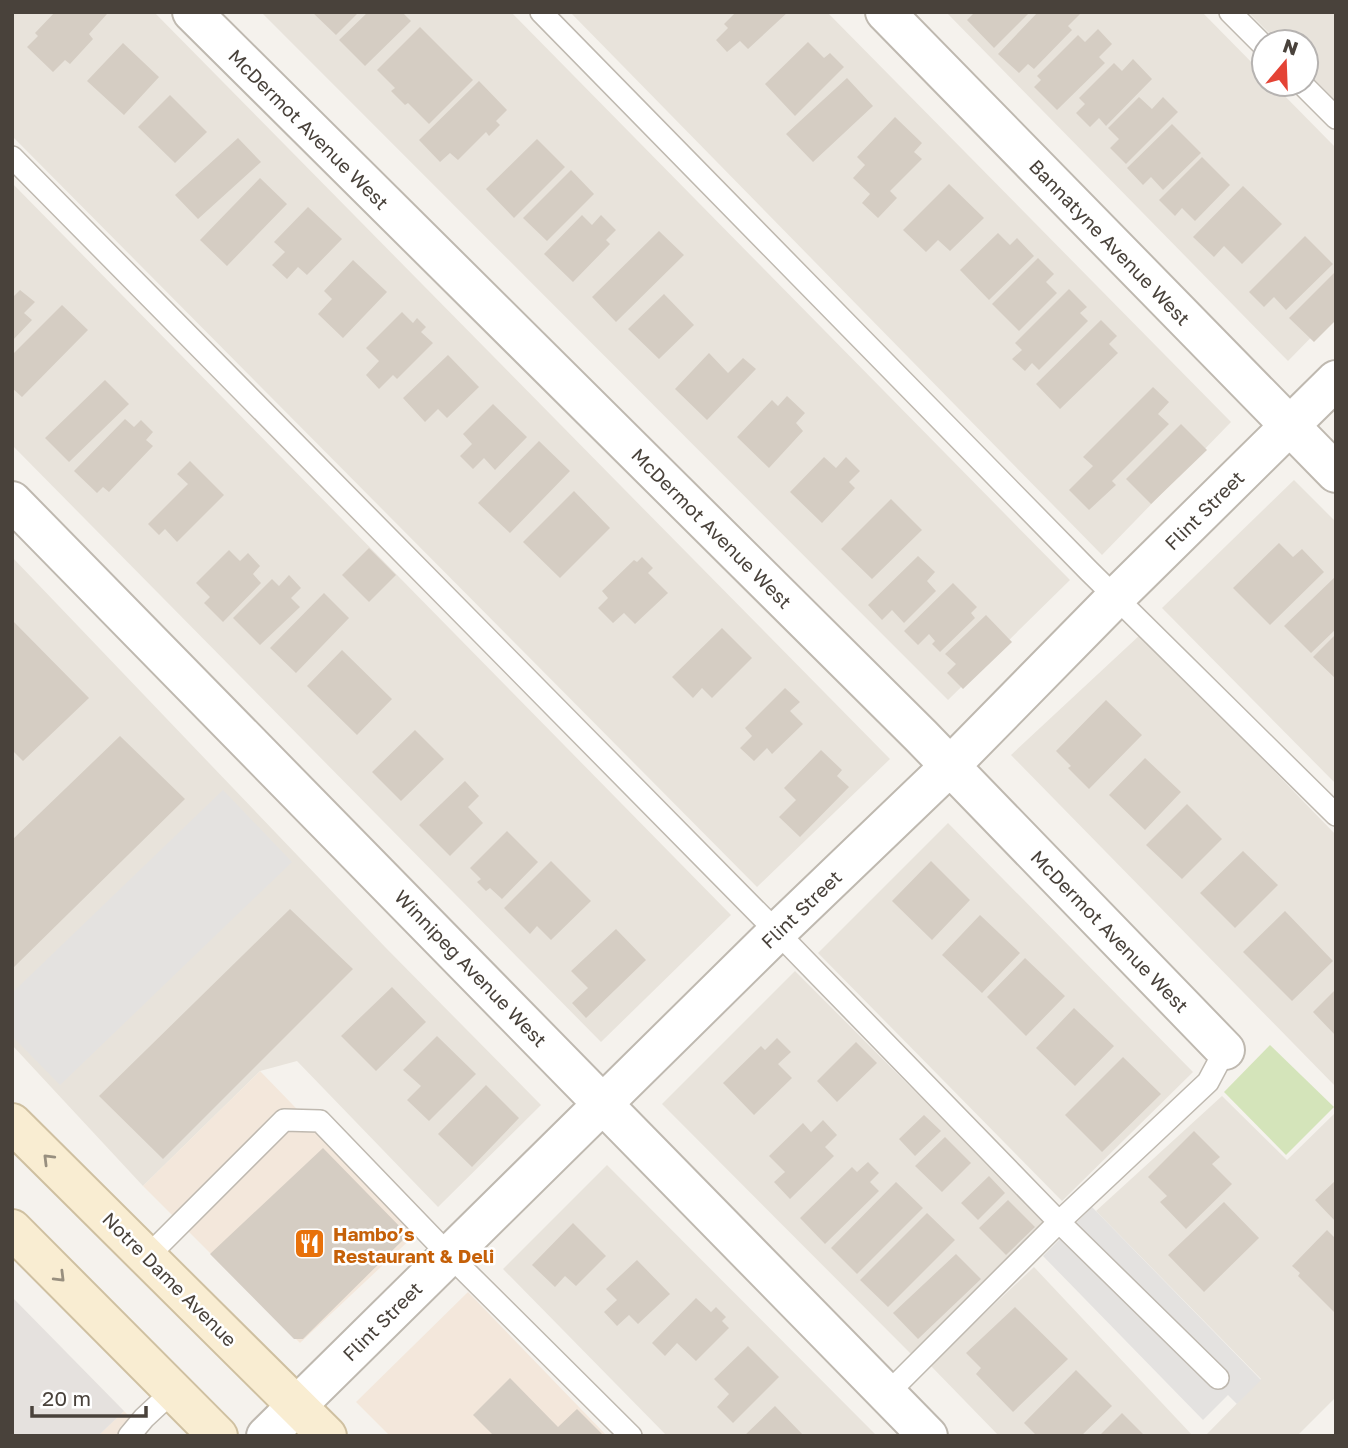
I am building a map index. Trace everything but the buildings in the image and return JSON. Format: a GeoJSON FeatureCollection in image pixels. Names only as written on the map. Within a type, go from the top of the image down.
{"type":"FeatureCollection","features":[{"type":"Feature","properties":{"kind":"main road","name":"Notre Dame Avenue"},"geometry":{"type":"LineString","coordinates":[[12,1123],[327,1436]]}},
{"type":"Feature","properties":{"kind":"main road"},"geometry":{"type":"LineString","coordinates":[[12,1229],[218,1436]]}},
{"type":"Feature","properties":{"kind":"street","name":"McDermot Avenue West"},"geometry":{"type":"LineString","coordinates":[[192,12],[950,766],[1225,1050]]}},
{"type":"Feature","properties":{"kind":"street","name":"Bannatyne Avenue West"},"geometry":{"type":"LineString","coordinates":[[885,12],[1336,472]]}},
{"type":"Feature","properties":{"kind":"street","name":"Flint Street"},"geometry":{"type":"LineString","coordinates":[[266,1436],[777,932],[950,766],[1116,597],[1336,380]]}},
{"type":"Feature","properties":{"kind":"street","name":"Winnipeg Avenue West"},"geometry":{"type":"LineString","coordinates":[[12,501],[929,1436]]}},
{"type":"Feature","properties":{"kind":"lane"},"geometry":{"type":"LineString","coordinates":[[541,12],[1116,597],[1336,815]]}},
{"type":"Feature","properties":{"kind":"lane"},"geometry":{"type":"LineString","coordinates":[[1230,12],[1250,32]]}},
{"type":"Feature","properties":{"kind":"lane"},"geometry":{"type":"LineString","coordinates":[[1316,98],[1336,118]]}},
{"type":"Feature","properties":{"kind":"lane"},"geometry":{"type":"LineString","coordinates":[[12,157],[777,932],[1059,1222],[1218,1378]]}},
{"type":"Feature","properties":{"kind":"lane"},"geometry":{"type":"LineString","coordinates":[[887,1394],[1059,1222],[1208,1082],[1225,1050]]}},
{"type":"Feature","properties":{"kind":"lane"},"geometry":{"type":"LineString","coordinates":[[148,1257],[284,1120],[320,1121],[449,1255],[631,1436]]}},
{"type":"Feature","properties":{"kind":"lane"},"geometry":{"type":"LineString","coordinates":[[129,1436],[173,1391]]}},
{"type":"Feature","properties":{"kind":"shaded area"},"geometry":{"type":"Polygon","coordinates":[[[12,12],[154,12],[890,759],[757,887],[12,136],[12,12]]]}},
{"type":"Feature","properties":{"kind":"shaded area"},"geometry":{"type":"Polygon","coordinates":[[[261,12],[511,12],[1070,580],[948,700],[261,12]]]}},
{"type":"Feature","properties":{"kind":"shaded area"},"geometry":{"type":"Polygon","coordinates":[[[570,12],[827,12],[1231,422],[1102,555],[570,12]]]}},
{"type":"Feature","properties":{"kind":"shaded area"},"geometry":{"type":"Polygon","coordinates":[[[946,12],[1202,12],[1250,61],[1250,98],[1287,98],[1336,148],[1336,312],[1288,361],[946,12]]]}},
{"type":"Feature","properties":{"kind":"shaded area"},"geometry":{"type":"Polygon","coordinates":[[[1248,12],[1336,12],[1336,101],[1320,85],[1320,28],[1264,28],[1248,12]]]}},
{"type":"Feature","properties":{"kind":"shaded area"},"geometry":{"type":"Polygon","coordinates":[[[12,183],[731,915],[601,1042],[12,445],[12,183]]]}},
{"type":"Feature","properties":{"kind":"shaded area"},"geometry":{"type":"Polygon","coordinates":[[[1294,480],[1336,522],[1336,784],[1162,608],[1294,480]]]}},
{"type":"Feature","properties":{"kind":"shaded area"},"geometry":{"type":"Polygon","coordinates":[[[12,557],[386,948],[541,1105],[438,1207],[297,1061],[260,1071],[143,1186],[12,1045],[12,557]]]}},
{"type":"Feature","properties":{"kind":"shaded area"},"geometry":{"type":"Polygon","coordinates":[[[1141,634],[1336,835],[1336,1087],[1011,755],[1141,634]]]}},
{"type":"Feature","properties":{"kind":"shaded area"},"geometry":{"type":"Polygon","coordinates":[[[223,790],[292,862],[60,1085],[12,1036],[12,993],[223,790]]]}},
{"type":"Feature","properties":{"kind":"shaded area"},"geometry":{"type":"Polygon","coordinates":[[[948,823],[1193,1072],[1062,1201],[818,953],[948,823]]]}},
{"type":"Feature","properties":{"kind":"shaded area"},"geometry":{"type":"Polygon","coordinates":[[[795,971],[1045,1222],[911,1354],[662,1104],[795,971]]]}},
{"type":"Feature","properties":{"kind":"shaded area"},"geometry":{"type":"Polygon","coordinates":[[[260,1071],[417,1233],[300,1343],[143,1186],[260,1071]]]}},
{"type":"Feature","properties":{"kind":"shaded area"},"geometry":{"type":"Polygon","coordinates":[[[1222,1096],[1287,1160],[1336,1112],[1336,1397],[1297,1436],[1205,1436],[1261,1379],[1096,1211],[1222,1096]]]}},
{"type":"Feature","properties":{"kind":"shaded area"},"geometry":{"type":"Polygon","coordinates":[[[607,1165],[877,1436],[667,1436],[503,1269],[607,1165]]]}},
{"type":"Feature","properties":{"kind":"shaded area"},"geometry":{"type":"Polygon","coordinates":[[[1092,1207],[1261,1380],[1237,1404],[1228,1395],[1203,1420],[1043,1256],[1092,1207]]]}},
{"type":"Feature","properties":{"kind":"shaded area"},"geometry":{"type":"Polygon","coordinates":[[[1034,1267],[1193,1436],[999,1436],[930,1365],[1034,1267]]]}},
{"type":"Feature","properties":{"kind":"shaded area"},"geometry":{"type":"Polygon","coordinates":[[[468,1292],[607,1436],[390,1436],[356,1402],[468,1292]]]}},
{"type":"Feature","properties":{"kind":"shaded area"},"geometry":{"type":"Polygon","coordinates":[[[12,1297],[124,1411],[98,1436],[12,1436],[12,1297]]]}},
{"type":"Feature","properties":{"kind":"shaded area"},"geometry":{"type":"Polygon","coordinates":[[[124,1411],[149,1436],[98,1436],[124,1411]]]}},
{"type":"Feature","properties":{"kind":"green space"},"geometry":{"type":"Polygon","coordinates":[[[1270,1045],[1334,1107],[1286,1155],[1224,1092],[1270,1045]]]}},
{"type":"Feature","properties":{"kind":"place","name":"Hambo’s Restaurant & Deli"},"geometry":{"type":"Point","coordinates":[310,1244]}}]}
